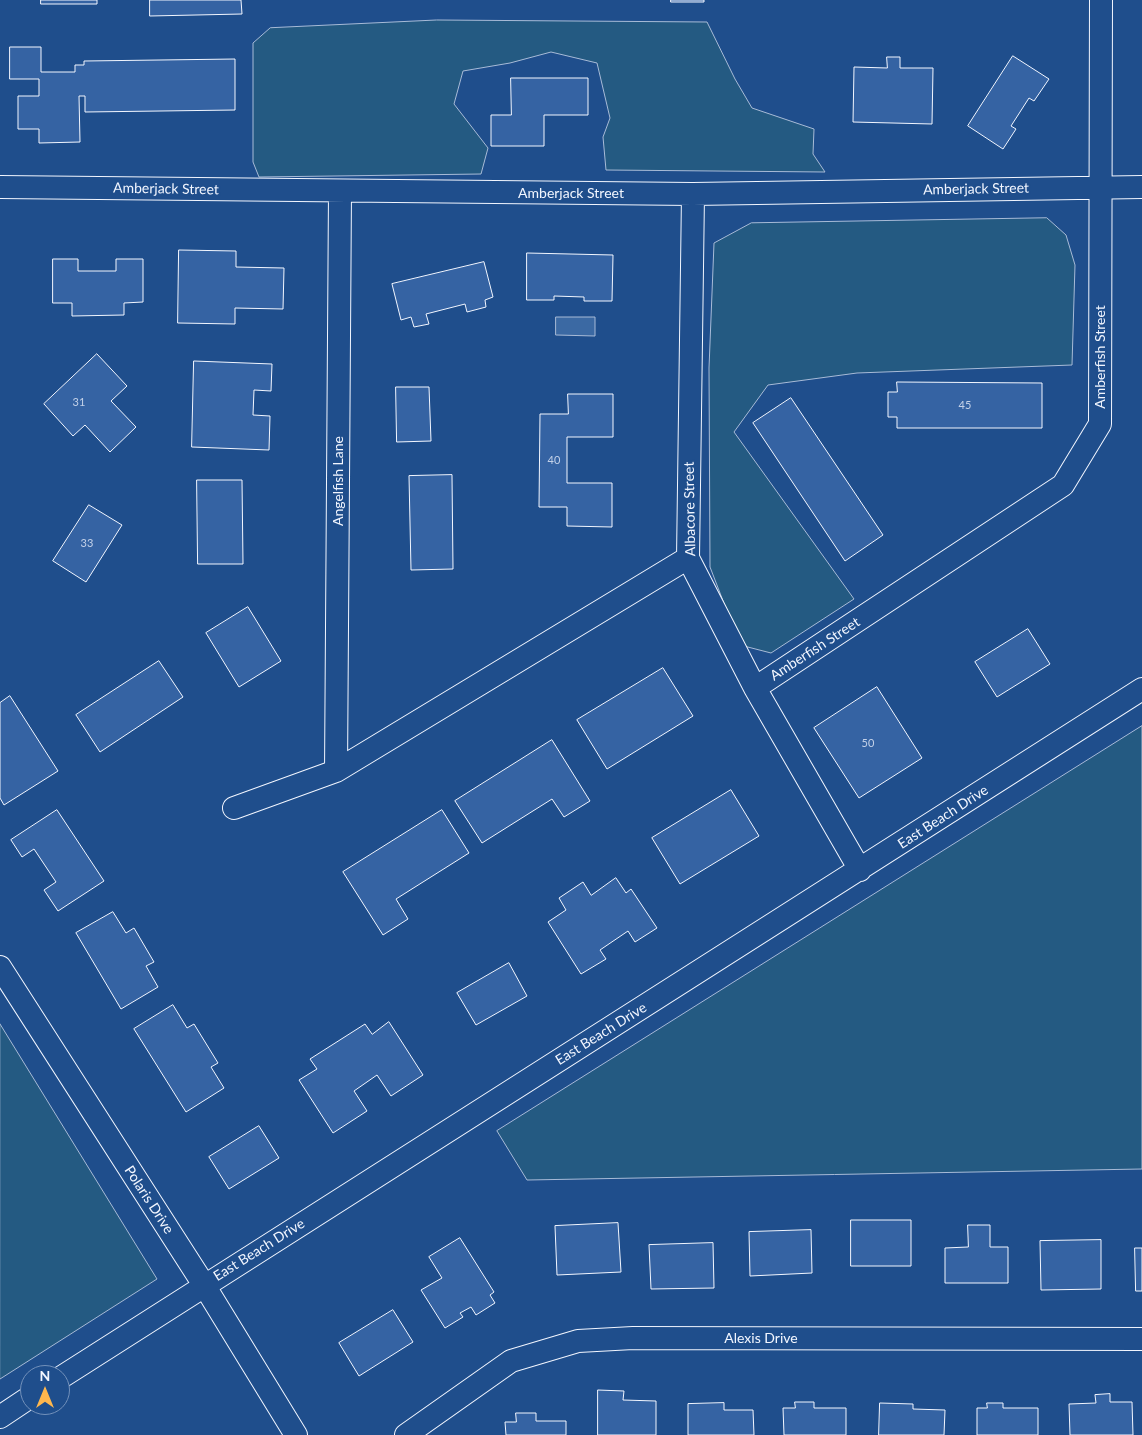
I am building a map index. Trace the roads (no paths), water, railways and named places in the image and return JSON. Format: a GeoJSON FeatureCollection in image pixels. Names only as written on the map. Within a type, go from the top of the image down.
{"type":"FeatureCollection","features":[{"type":"Feature","properties":{"kind":"street","name":"Amberfish Street"},"geometry":{"type":"LineString","coordinates":[[755,688],[1063,485],[1100,424],[1100,0]]}},
{"type":"Feature","properties":{"kind":"street","name":"Amberjack Street"},"geometry":{"type":"LineString","coordinates":[[0,187],[693,194],[1142,187]]}},
{"type":"Feature","properties":{"kind":"street","name":"Angelfish Lane"},"geometry":{"type":"LineString","coordinates":[[336,771],[340,191]]}},
{"type":"Feature","properties":{"kind":"street","name":"Albacore Street"},"geometry":{"type":"LineString","coordinates":[[693,194],[688,558],[755,688],[860,870]]}},
{"type":"Feature","properties":{"kind":"street"},"geometry":{"type":"LineString","coordinates":[[234,808],[336,771],[688,558]]}},
{"type":"Feature","properties":{"kind":"street","name":"East Beach Drive"},"geometry":{"type":"LineString","coordinates":[[70,1372],[1142,689]]}},
{"type":"Feature","properties":{"kind":"street","name":"Polaris Drive"},"geometry":{"type":"LineString","coordinates":[[0,967],[204,1285],[296,1435]]}},
{"type":"Feature","properties":{"kind":"street","name":"Alexis Drive"},"geometry":{"type":"LineString","coordinates":[[406,1435],[511,1361],[578,1341],[633,1338],[1142,1339]]}},
{"type":"Feature","properties":{"kind":"street"},"geometry":{"type":"LineString","coordinates":[[0,1417],[20,1404]]}}]}
